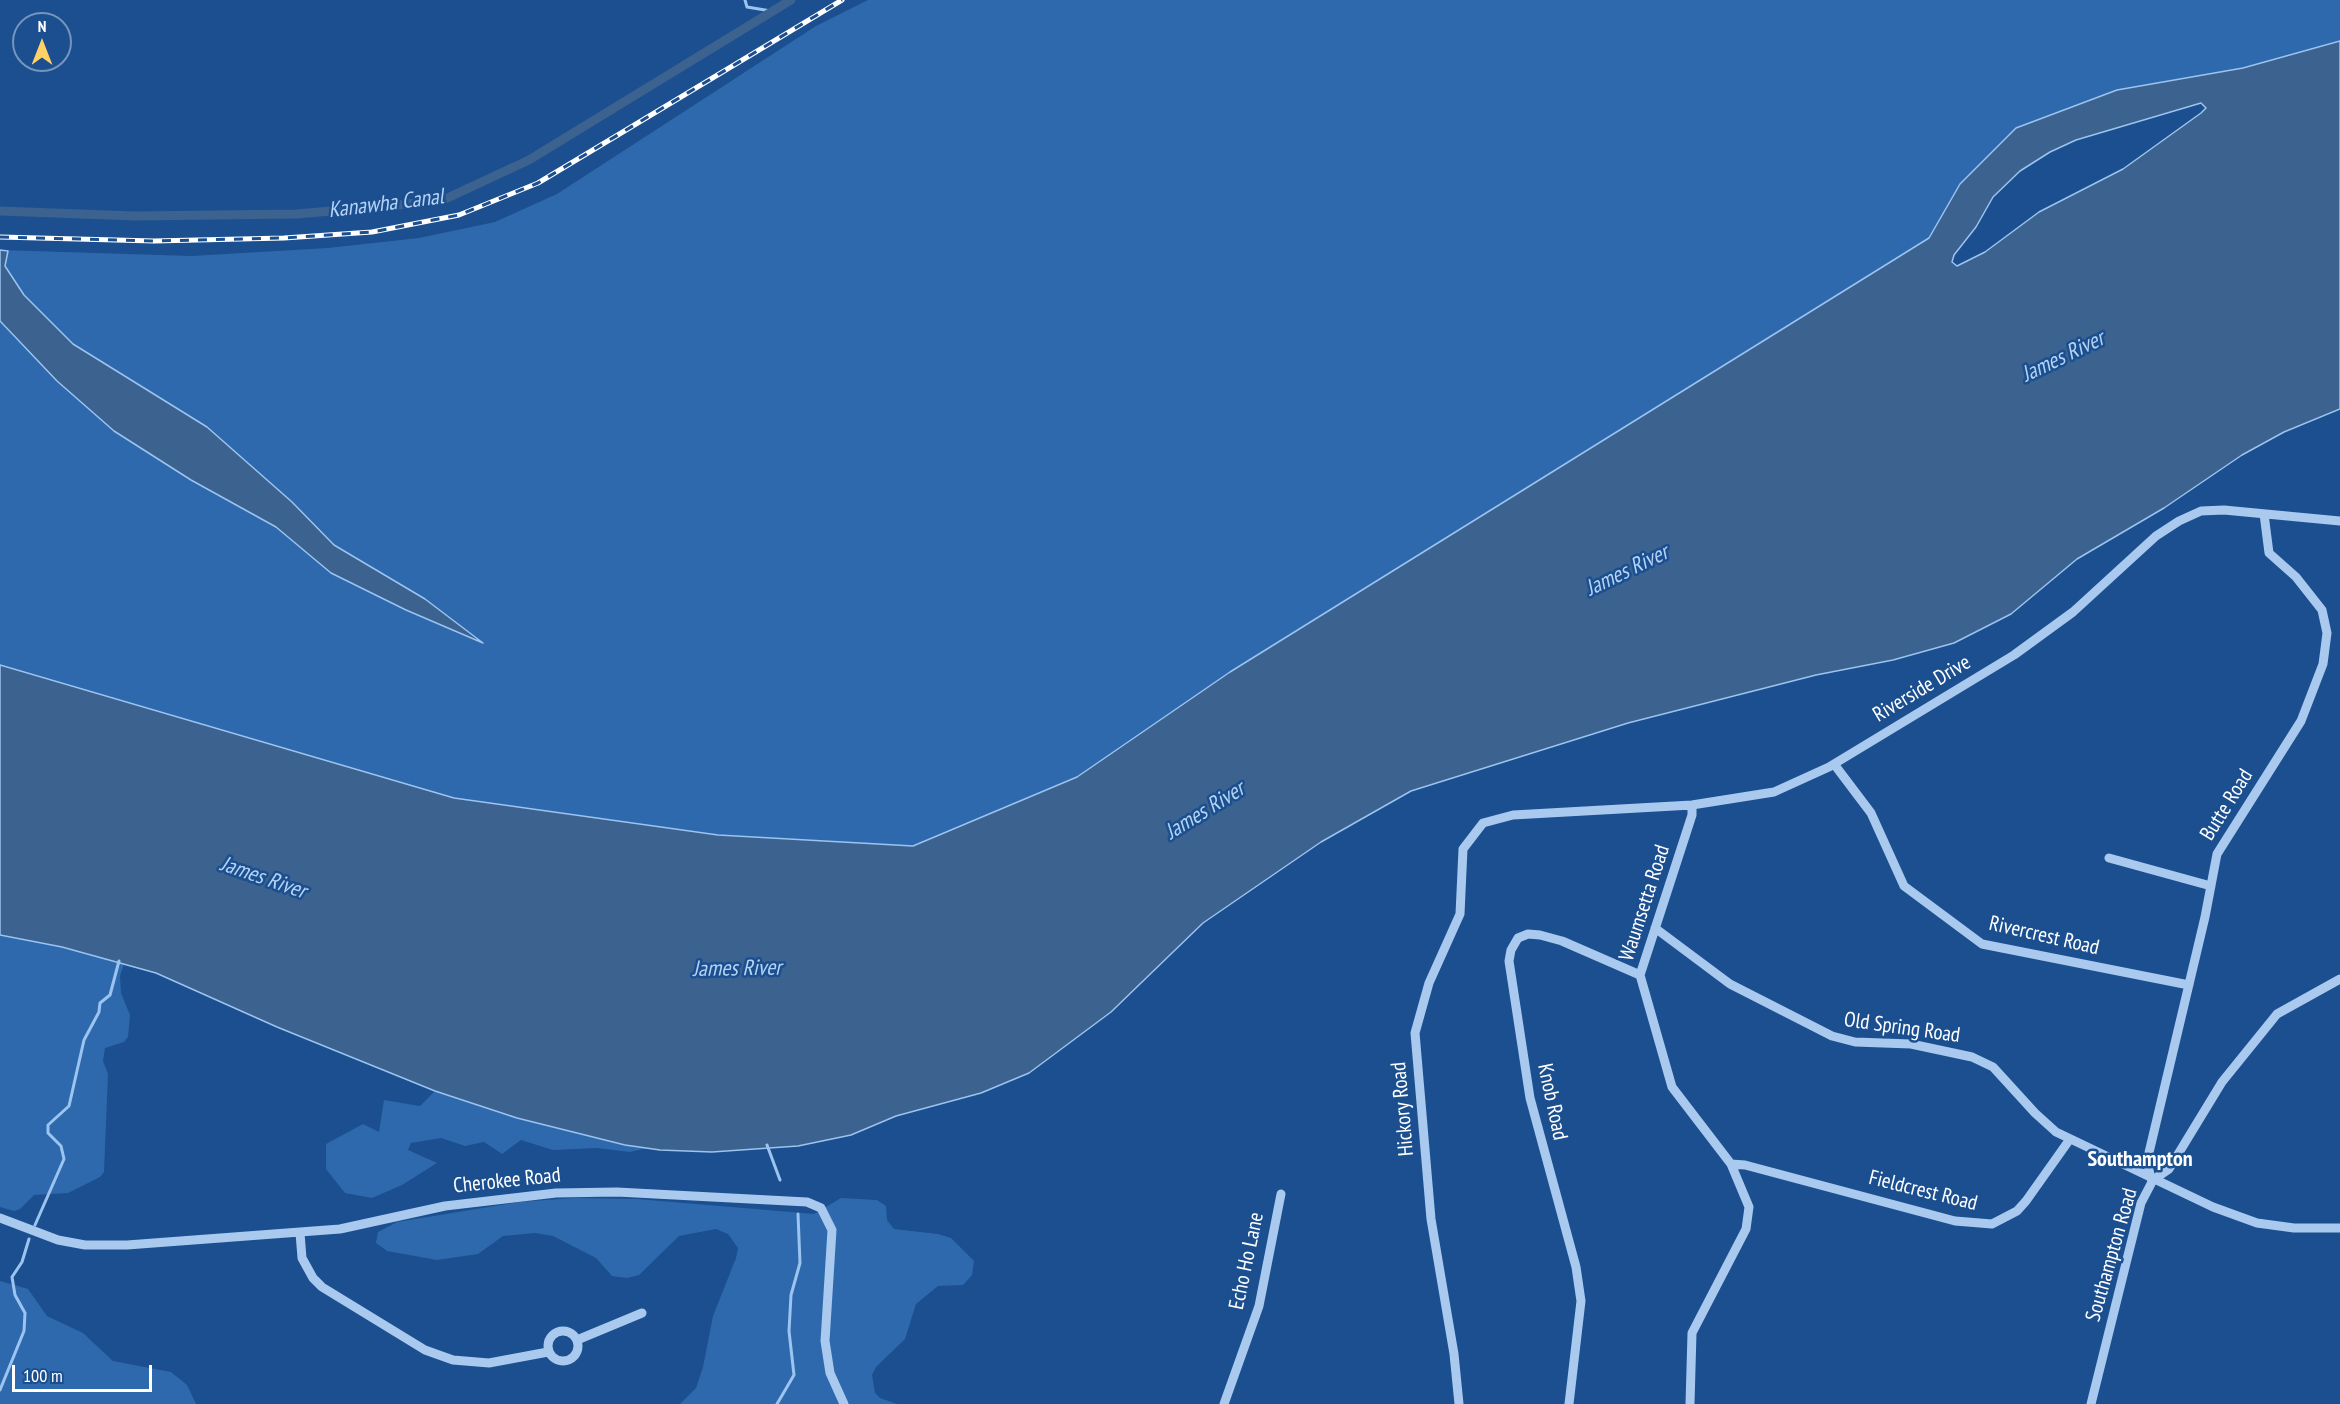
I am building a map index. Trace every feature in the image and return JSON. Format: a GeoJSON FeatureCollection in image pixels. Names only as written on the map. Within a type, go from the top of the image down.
{"type":"FeatureCollection","features":[{"type":"Feature","properties":{"kind":"street","name":"Riverside Drive"},"geometry":{"type":"LineString","coordinates":[[1483,824],[1513,815],[1692,805],[1774,792],[1834,764],[2014,655],[2073,612],[2156,536],[2178,521],[2200,511],[2224,510],[2340,522]]}},
{"type":"Feature","properties":{"kind":"street","name":"Butte Road"},"geometry":{"type":"LineString","coordinates":[[2152,1179],[2147,1161],[2189,985],[2217,854],[2301,721],[2323,664],[2327,633],[2322,610],[2296,577],[2269,553],[2264,514]]}},
{"type":"Feature","properties":{"kind":"street","name":"Rivercrest Road"},"geometry":{"type":"LineString","coordinates":[[1834,764],[1871,813],[1904,886],[1982,944],[2189,985]]}},
{"type":"Feature","properties":{"kind":"street","name":"Waumsetta Road"},"geometry":{"type":"LineString","coordinates":[[1690,1404],[1692,1334],[1746,1229],[1749,1207],[1731,1164],[1672,1087],[1640,975],[1692,815],[1692,805]]}},
{"type":"Feature","properties":{"kind":"street","name":"Hickory Road"},"geometry":{"type":"LineString","coordinates":[[1459,1404],[1453,1351],[1431,1219],[1415,1033],[1430,983],[1460,914],[1463,849],[1483,824]]}},
{"type":"Feature","properties":{"kind":"street"},"geometry":{"type":"LineString","coordinates":[[2109,858],[2211,886]]}},
{"type":"Feature","properties":{"kind":"street","name":"Old Spring Road"},"geometry":{"type":"LineString","coordinates":[[1655,928],[1730,984],[1832,1036],[1855,1042],[1911,1044],[1972,1057],[1993,1067],[2035,1113],[2056,1132],[2213,1208],[2258,1223],[2294,1228],[2340,1228]]}},
{"type":"Feature","properties":{"kind":"street","name":"Knob Road"},"geometry":{"type":"LineString","coordinates":[[1569,1404],[1581,1301],[1576,1266],[1530,1098],[1509,961],[1510,950],[1518,938],[1528,934],[1540,935],[1562,941],[1640,975]]}},
{"type":"Feature","properties":{"kind":"street","name":"Southampton Road"},"geometry":{"type":"LineString","coordinates":[[2091,1404],[2141,1203],[2152,1179],[2169,1169],[2222,1082],[2277,1014],[2340,978]]}},
{"type":"Feature","properties":{"kind":"street","name":"Fieldcrest Road"},"geometry":{"type":"LineString","coordinates":[[1731,1164],[1746,1165],[1955,1221],[1992,1224],[2017,1211],[2026,1202],[2070,1139]]}},
{"type":"Feature","properties":{"kind":"street","name":"Cherokee Road"},"geometry":{"type":"LineString","coordinates":[[0,1218],[45,1237],[85,1245],[127,1245],[300,1233],[357,1226],[445,1206],[556,1193],[641,1193],[815,1204],[826,1214],[832,1230],[825,1341],[830,1373],[844,1404]]}},
{"type":"Feature","properties":{"kind":"street","name":"Echo Ho Lane"},"geometry":{"type":"LineString","coordinates":[[1224,1404],[1259,1306],[1281,1194]]}},
{"type":"Feature","properties":{"kind":"street"},"geometry":{"type":"LineString","coordinates":[[300,1233],[302,1258],[313,1278],[322,1287],[425,1350],[453,1360],[489,1363],[548,1352]]}},
{"type":"Feature","properties":{"kind":"street"},"geometry":{"type":"LineString","coordinates":[[577,1340],[642,1313]]}},
{"type":"Feature","properties":{"kind":"street"},"geometry":{"type":"LineString","coordinates":[[559,1331],[569,1332],[577,1340],[576,1354],[569,1360],[555,1359],[548,1352],[550,1337],[559,1331]]}},
{"type":"Feature","properties":{"kind":"shaded area"},"geometry":{"type":"Polygon","coordinates":[[[868,0],[2340,0],[2340,41],[2243,68],[1960,184],[1929,238],[1230,672],[1077,777],[913,846],[718,835],[454,798],[0,665],[0,250],[192,256],[328,248],[419,238],[495,222],[557,194],[816,26],[868,0]]]}},
{"type":"Feature","properties":{"kind":"shaded area"},"geometry":{"type":"Polygon","coordinates":[[[0,935],[62,947],[124,964],[120,976],[121,993],[130,1015],[128,1037],[124,1042],[105,1048],[103,1061],[108,1074],[104,1172],[100,1177],[68,1193],[34,1195],[20,1209],[14,1211],[0,1207],[0,935]]]}},
{"type":"Feature","properties":{"kind":"shaded area"},"geometry":{"type":"Polygon","coordinates":[[[435,1091],[517,1118],[647,1148],[630,1152],[597,1148],[553,1150],[521,1140],[502,1154],[484,1142],[465,1146],[441,1138],[411,1143],[408,1150],[437,1163],[402,1185],[372,1198],[345,1193],[326,1169],[326,1144],[363,1124],[379,1132],[384,1100],[420,1106],[435,1091]]]}},
{"type":"Feature","properties":{"kind":"shaded area"},"geometry":{"type":"Polygon","coordinates":[[[574,1198],[637,1199],[814,1214],[841,1198],[877,1200],[886,1206],[887,1220],[894,1229],[938,1234],[951,1238],[974,1261],[972,1275],[963,1285],[938,1286],[916,1304],[905,1339],[876,1367],[872,1375],[875,1393],[880,1398],[897,1404],[680,1404],[696,1388],[703,1367],[713,1316],[736,1258],[738,1248],[728,1234],[716,1229],[679,1236],[639,1275],[627,1278],[612,1276],[596,1258],[553,1236],[535,1233],[503,1236],[478,1254],[437,1260],[387,1251],[376,1243],[378,1232],[397,1222],[519,1202],[574,1198]]]}},
{"type":"Feature","properties":{"kind":"shaded area"},"geometry":{"type":"Polygon","coordinates":[[[0,1281],[28,1289],[47,1316],[83,1333],[113,1361],[171,1372],[187,1385],[196,1404],[0,1404],[0,1281]]]}},
{"type":"Feature","properties":{"kind":"water","name":"James River"},"geometry":{"type":"Polygon","coordinates":[[[2340,41],[2340,409],[2284,432],[2242,455],[2164,508],[2077,559],[2011,614],[1954,643],[1893,660],[1816,675],[1628,723],[1411,791],[1321,842],[1203,923],[1111,1012],[1029,1073],[981,1093],[896,1116],[851,1135],[798,1146],[712,1152],[660,1150],[625,1145],[517,1118],[435,1091],[277,1027],[156,973],[62,947],[0,935],[0,665],[454,798],[718,835],[913,846],[1077,777],[1230,672],[1929,238],[1960,184],[2016,128],[2117,90],[2243,68],[2340,41]],[[2201,103],[2076,140],[2050,152],[2020,171],[1993,197],[1976,227],[1954,255],[1952,262],[1957,266],[1985,252],[2039,212],[2123,169],[2206,108],[2201,103]]]}},
{"type":"Feature","properties":{"kind":"water"},"geometry":{"type":"Polygon","coordinates":[[[0,250],[8,251],[5,266],[24,295],[73,344],[207,427],[292,502],[334,545],[425,599],[483,643],[406,610],[331,573],[276,527],[191,480],[114,431],[57,381],[0,321],[0,250]]]}},
{"type":"Feature","properties":{"kind":"waterway"},"geometry":{"type":"LineString","coordinates":[[745,0],[747,7],[771,11]]}},
{"type":"Feature","properties":{"kind":"waterway","name":"Kanawha Canal"},"geometry":{"type":"LineString","coordinates":[[0,211],[135,216],[297,214],[441,201],[529,160],[791,0]]}},
{"type":"Feature","properties":{"kind":"waterway"},"geometry":{"type":"LineString","coordinates":[[35,1225],[64,1159],[61,1146],[48,1133],[48,1125],[69,1106],[84,1040],[99,1012],[100,1003],[110,995],[119,961]]}},
{"type":"Feature","properties":{"kind":"waterway"},"geometry":{"type":"LineString","coordinates":[[767,1145],[780,1180]]}},
{"type":"Feature","properties":{"kind":"waterway"},"geometry":{"type":"LineString","coordinates":[[777,1404],[794,1375],[789,1331],[791,1295],[800,1263],[798,1214]]}},
{"type":"Feature","properties":{"kind":"waterway"},"geometry":{"type":"LineString","coordinates":[[0,1390],[24,1331],[25,1313],[15,1295],[12,1277],[22,1262],[29,1239]]}},
{"type":"Feature","properties":{"kind":"railway"},"geometry":{"type":"LineString","coordinates":[[0,237],[154,241],[284,238],[372,232],[459,215],[538,183],[842,0]]}},
{"type":"Feature","properties":{"kind":"district","name":"Southampton"},"geometry":{"type":"Point","coordinates":[2140,1160]}}]}
